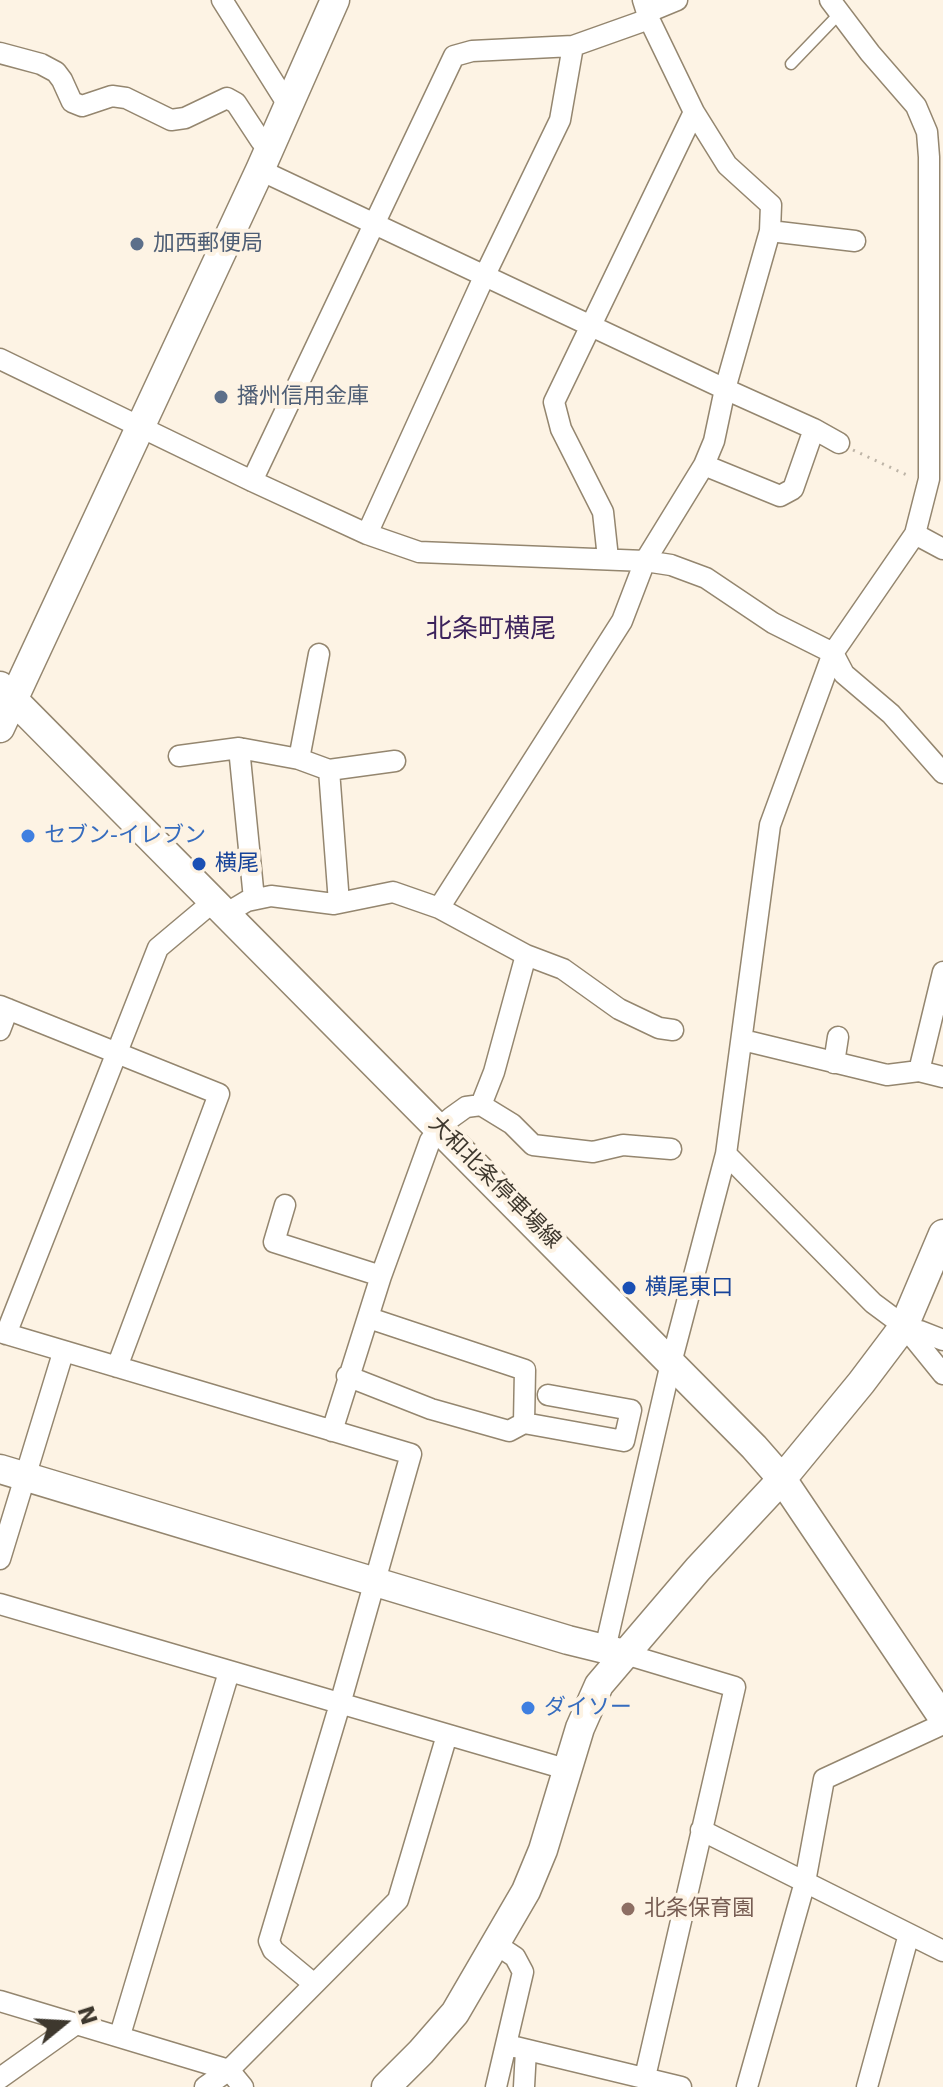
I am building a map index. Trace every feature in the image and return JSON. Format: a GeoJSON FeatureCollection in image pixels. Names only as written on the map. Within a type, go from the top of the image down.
{"type":"FeatureCollection","features":[{"type":"Feature","properties":{"kind":"street"},"geometry":{"type":"LineString","coordinates":[[222,0],[288,105]]}},
{"type":"Feature","properties":{"kind":"street"},"geometry":{"type":"LineString","coordinates":[[0,728],[6,692],[139,426],[265,158],[335,0]]}},
{"type":"Feature","properties":{"kind":"street"},"geometry":{"type":"LineString","coordinates":[[252,481],[454,56],[472,51],[573,46],[647,10],[677,0]]}},
{"type":"Feature","properties":{"kind":"street"},"geometry":{"type":"LineString","coordinates":[[386,2087],[455,2013],[526,1891],[543,1850],[580,1728],[615,1652],[671,1363],[726,1154],[770,825],[833,653],[915,534],[929,479],[927,132],[916,106],[835,6]]}},
{"type":"Feature","properties":{"kind":"street"},"geometry":{"type":"LineString","coordinates":[[439,908],[622,621],[645,561],[704,465],[714,441],[725,389],[770,231],[771,205],[727,165],[694,112],[647,10]]}},
{"type":"Feature","properties":{"kind":"street"},"geometry":{"type":"LineString","coordinates":[[367,534],[484,277],[560,120],[573,46]]}},
{"type":"Feature","properties":{"kind":"street"},"geometry":{"type":"LineString","coordinates":[[0,53],[41,64],[56,72],[72,102],[82,106],[112,96],[126,98],[171,120],[185,118],[227,98],[236,103],[261,141],[265,158],[374,222],[484,277],[839,443]]}},
{"type":"Feature","properties":{"kind":"street"},"geometry":{"type":"LineString","coordinates":[[608,558],[603,512],[561,429],[554,402],[694,112]]}},
{"type":"Feature","properties":{"kind":"street"},"geometry":{"type":"LineString","coordinates":[[770,231],[855,241]]}},
{"type":"Feature","properties":{"kind":"street"},"geometry":{"type":"LineString","coordinates":[[0,359],[367,534],[419,552],[645,561],[671,565],[706,578],[773,623],[833,653],[844,674],[891,714],[943,773]]}},
{"type":"Feature","properties":{"kind":"street"},"geometry":{"type":"LineString","coordinates":[[704,465],[780,496],[793,489],[814,429]]}},
{"type":"Feature","properties":{"kind":"street"},"geometry":{"type":"LineString","coordinates":[[915,534],[943,549]]}},
{"type":"Feature","properties":{"kind":"street"},"geometry":{"type":"LineString","coordinates":[[299,759],[319,654]]}},
{"type":"Feature","properties":{"kind":"street","name":"大和北条停車場線"},"geometry":{"type":"LineString","coordinates":[[6,692],[754,1447],[782,1479],[943,1718]]}},
{"type":"Feature","properties":{"kind":"street"},"geometry":{"type":"LineString","coordinates":[[239,748],[254,899]]}},
{"type":"Feature","properties":{"kind":"street"},"geometry":{"type":"LineString","coordinates":[[179,756],[239,748],[299,759],[329,770],[395,761]]}},
{"type":"Feature","properties":{"kind":"street"},"geometry":{"type":"LineString","coordinates":[[329,770],[339,903]]}},
{"type":"Feature","properties":{"kind":"street"},"geometry":{"type":"LineString","coordinates":[[314,1984],[273,1950],[269,1941],[411,1454],[3,1333],[158,948],[221,907],[271,896],[339,903],[393,892],[439,908],[526,955],[563,969],[634,1017],[659,1028],[673,1030]]}},
{"type":"Feature","properties":{"kind":"street"},"geometry":{"type":"LineString","coordinates":[[481,1105],[494,1072],[526,955]]}},
{"type":"Feature","properties":{"kind":"street"},"geometry":{"type":"LineString","coordinates":[[919,1071],[943,972]]}},
{"type":"Feature","properties":{"kind":"street"},"geometry":{"type":"LineString","coordinates":[[0,1030],[4,1007],[219,1094],[117,1367]]}},
{"type":"Feature","properties":{"kind":"street"},"geometry":{"type":"LineString","coordinates":[[834,1063],[838,1037]]}},
{"type":"Feature","properties":{"kind":"street"},"geometry":{"type":"LineString","coordinates":[[751,1042],[887,1075],[919,1071],[943,1077]]}},
{"type":"Feature","properties":{"kind":"street"},"geometry":{"type":"LineString","coordinates":[[332,1431],[381,1276],[430,1141],[439,1128],[466,1107],[481,1105],[512,1124],[533,1145],[593,1152],[623,1145],[671,1149]]}},
{"type":"Feature","properties":{"kind":"street"},"geometry":{"type":"LineString","coordinates":[[726,1154],[873,1303],[908,1331],[943,1374]]}},
{"type":"Feature","properties":{"kind":"street"},"geometry":{"type":"LineString","coordinates":[[285,1205],[274,1242],[381,1276]]}},
{"type":"Feature","properties":{"kind":"street"},"geometry":{"type":"LineString","coordinates":[[615,1652],[782,1479],[908,1331],[943,1234]]}},
{"type":"Feature","properties":{"kind":"street"},"geometry":{"type":"LineString","coordinates":[[369,1318],[525,1370],[524,1423]]}},
{"type":"Feature","properties":{"kind":"street"},"geometry":{"type":"LineString","coordinates":[[908,1331],[920,1331],[943,1340]]}},
{"type":"Feature","properties":{"kind":"street"},"geometry":{"type":"LineString","coordinates":[[0,1559],[12,1473],[63,1353]]}},
{"type":"Feature","properties":{"kind":"street"},"geometry":{"type":"LineString","coordinates":[[347,1376],[431,1409],[509,1431],[524,1423],[624,1441],[631,1410],[548,1395]]}},
{"type":"Feature","properties":{"kind":"street"},"geometry":{"type":"LineString","coordinates":[[12,1473],[735,1687],[645,2077]]}},
{"type":"Feature","properties":{"kind":"street"},"geometry":{"type":"LineString","coordinates":[[0,1604],[569,1770]]}},
{"type":"Feature","properties":{"kind":"street"},"geometry":{"type":"LineString","coordinates":[[120,2035],[229,1672]]}},
{"type":"Feature","properties":{"kind":"street"},"geometry":{"type":"LineString","coordinates":[[747,2087],[805,1882],[824,1779],[943,1724]]}},
{"type":"Feature","properties":{"kind":"street"},"geometry":{"type":"LineString","coordinates":[[205,2087],[229,2070],[398,1900],[447,1735]]}},
{"type":"Feature","properties":{"kind":"street"},"geometry":{"type":"LineString","coordinates":[[701,1830],[943,1951]]}},
{"type":"Feature","properties":{"kind":"street"},"geometry":{"type":"LineString","coordinates":[[867,2087],[909,1934]]}},
{"type":"Feature","properties":{"kind":"street"},"geometry":{"type":"LineString","coordinates":[[497,1945],[515,1957],[523,1972],[517,2048],[524,2087]]}},
{"type":"Feature","properties":{"kind":"street"},"geometry":{"type":"LineString","coordinates":[[0,2001],[229,2070],[243,2087]]}},
{"type":"Feature","properties":{"kind":"street"},"geometry":{"type":"LineString","coordinates":[[0,2078],[76,2024]]}},
{"type":"Feature","properties":{"kind":"street"},"geometry":{"type":"LineString","coordinates":[[517,2048],[681,2087]]}},
{"type":"Feature","properties":{"kind":"street"},"geometry":{"type":"LineString","coordinates":[[496,2087],[517,2048]]}},
{"type":"Feature","properties":{"kind":"lane"},"geometry":{"type":"LineString","coordinates":[[791,64],[835,6]]}},
{"type":"Feature","properties":{"kind":"path"},"geometry":{"type":"LineString","coordinates":[[839,443],[907,477],[929,479]]}},
{"type":"Feature","properties":{"kind":"place","name":"加西郵便局"},"geometry":{"type":"Point","coordinates":[137,244]}},
{"type":"Feature","properties":{"kind":"place","name":"播州信用金庫"},"geometry":{"type":"Point","coordinates":[221,397]}},
{"type":"Feature","properties":{"kind":"place","name":"セブン-イレブン"},"geometry":{"type":"Point","coordinates":[28,836]}},
{"type":"Feature","properties":{"kind":"place","name":"横尾"},"geometry":{"type":"Point","coordinates":[199,864]}},
{"type":"Feature","properties":{"kind":"place","name":"横尾東口"},"geometry":{"type":"Point","coordinates":[629,1288]}},
{"type":"Feature","properties":{"kind":"place","name":"ダイソー"},"geometry":{"type":"Point","coordinates":[528,1708]}},
{"type":"Feature","properties":{"kind":"place","name":"北条保育園"},"geometry":{"type":"Point","coordinates":[628,1909]}},
{"type":"Feature","properties":{"kind":"district","name":"北条町横尾"},"geometry":{"type":"Point","coordinates":[491,630]}}]}
